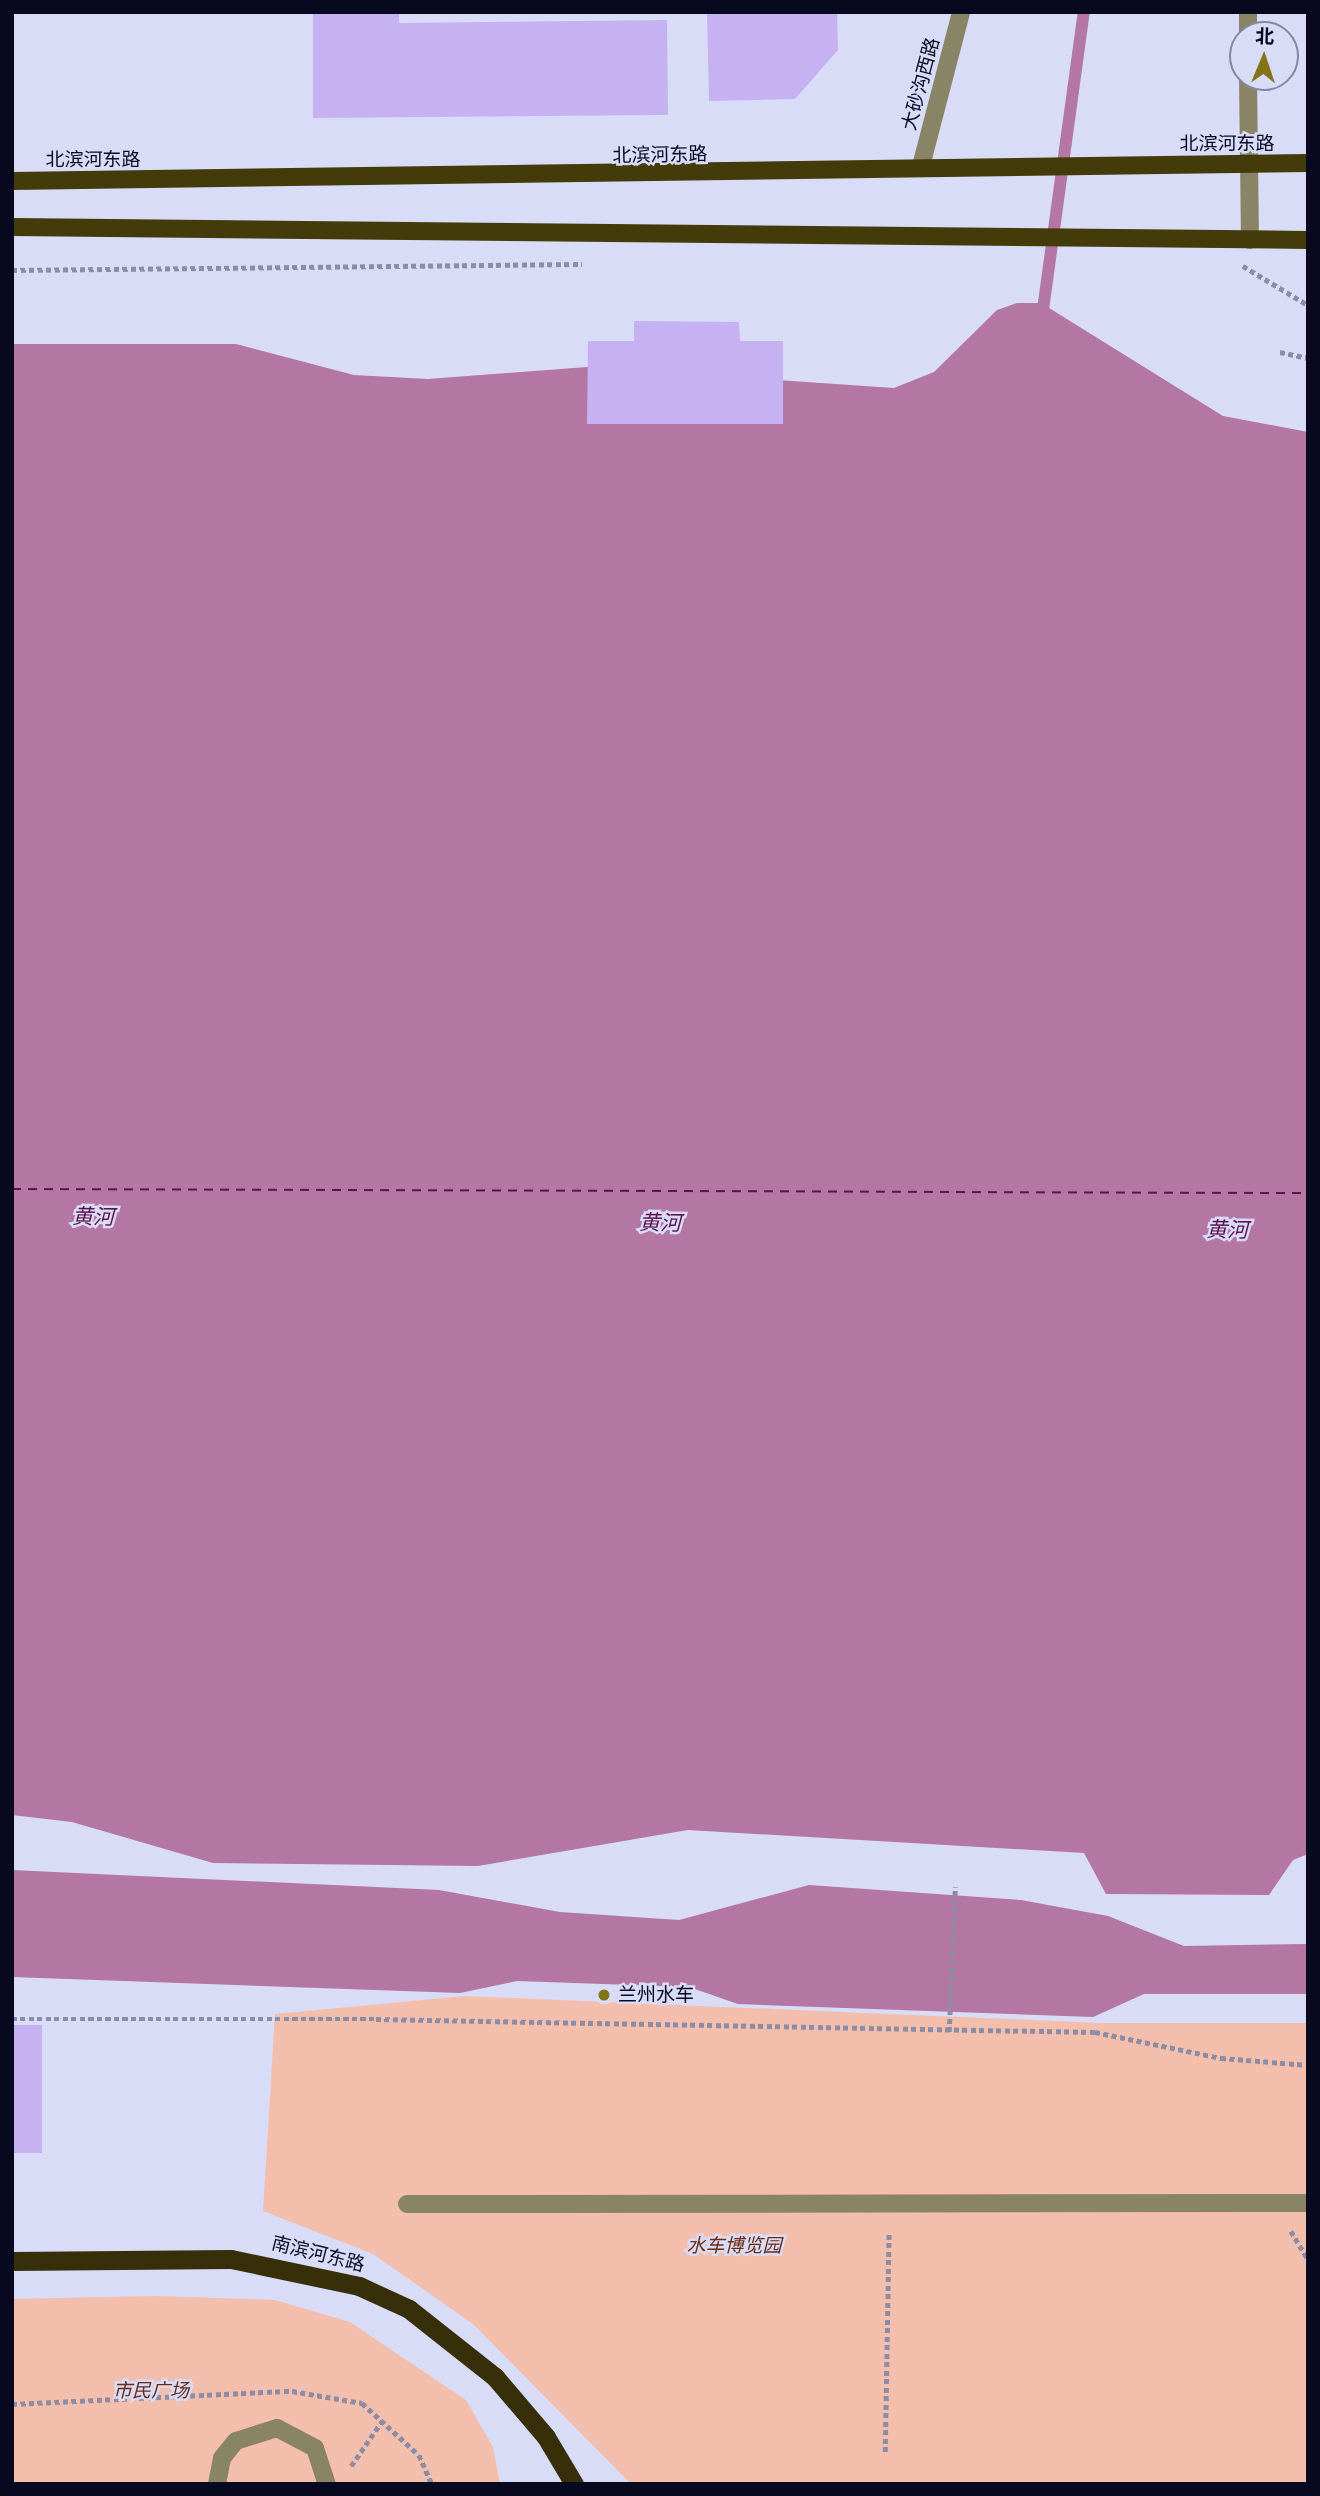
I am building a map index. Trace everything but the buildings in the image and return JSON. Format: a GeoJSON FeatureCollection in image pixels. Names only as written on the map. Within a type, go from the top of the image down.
{"type":"FeatureCollection","features":[{"type":"Feature","properties":{"kind":"highway","name":"南滨河东路"},"geometry":{"type":"LineString","coordinates":[[12,2261],[231,2259],[359,2286],[409,2309],[486,2369],[546,2437],[574,2484]]}},
{"type":"Feature","properties":{"kind":"main road","name":"北滨河东路"},"geometry":{"type":"LineString","coordinates":[[12,181],[806,174],[986,163],[1248,167],[1308,163]]}},
{"type":"Feature","properties":{"kind":"main road"},"geometry":{"type":"LineString","coordinates":[[12,227],[1308,240]]}},
{"type":"Feature","properties":{"kind":"street","name":"大砂沟西路"},"geometry":{"type":"LineString","coordinates":[[921,166],[961,12]]}},
{"type":"Feature","properties":{"kind":"street"},"geometry":{"type":"LineString","coordinates":[[1248,91],[1250,240]]}},
{"type":"Feature","properties":{"kind":"street"},"geometry":{"type":"LineString","coordinates":[[407,2204],[1308,2203]]}},
{"type":"Feature","properties":{"kind":"street"},"geometry":{"type":"LineString","coordinates":[[217,2484],[222,2458],[236,2441],[277,2428],[314,2448],[327,2484]]}},
{"type":"Feature","properties":{"kind":"path"},"geometry":{"type":"LineString","coordinates":[[1250,240],[1241,271],[1308,306]]}},
{"type":"Feature","properties":{"kind":"path"},"geometry":{"type":"LineString","coordinates":[[12,270],[592,264]]}},
{"type":"Feature","properties":{"kind":"path"},"geometry":{"type":"LineString","coordinates":[[1280,352],[1308,358]]}},
{"type":"Feature","properties":{"kind":"path"},"geometry":{"type":"LineString","coordinates":[[949,2032],[955,1887]]}},
{"type":"Feature","properties":{"kind":"path"},"geometry":{"type":"LineString","coordinates":[[12,2019],[418,2019],[949,2032],[1095,2032],[1221,2058],[1308,2065]]}},
{"type":"Feature","properties":{"kind":"path"},"geometry":{"type":"LineString","coordinates":[[885,2452],[889,2203]]}},
{"type":"Feature","properties":{"kind":"path"},"geometry":{"type":"LineString","coordinates":[[346,2471],[382,2421]]}},
{"type":"Feature","properties":{"kind":"green space","name":"水车博览园"},"geometry":{"type":"Polygon","coordinates":[[[465,1996],[1102,2023],[1308,2023],[1308,2484],[631,2484],[473,2324],[373,2254],[263,2211],[275,2014],[465,1996]]]}},
{"type":"Feature","properties":{"kind":"green space","name":"市民广场"},"geometry":{"type":"Polygon","coordinates":[[[155,2296],[275,2300],[350,2322],[466,2400],[493,2447],[500,2484],[12,2484],[12,2299],[155,2296]]]}},
{"type":"Feature","properties":{"kind":"water","name":"黄河"},"geometry":{"type":"Polygon","coordinates":[[[1017,303],[1041,303],[1223,416],[1308,432],[1308,1854],[1293,1860],[1269,1895],[1106,1894],[1084,1853],[688,1830],[478,1866],[213,1863],[72,1822],[12,1815],[12,344],[236,344],[354,375],[428,379],[587,367],[894,388],[934,372],[997,310],[1017,303]]]}},
{"type":"Feature","properties":{"kind":"water"},"geometry":{"type":"Polygon","coordinates":[[[12,1870],[439,1890],[560,1912],[679,1920],[809,1885],[1021,1900],[1108,1916],[1184,1946],[1308,1944],[1308,1994],[1144,1994],[1093,2017],[738,2004],[689,1987],[517,1981],[460,1993],[12,1977],[12,1870]]]}},
{"type":"Feature","properties":{"kind":"waterway"},"geometry":{"type":"LineString","coordinates":[[1042,317],[1084,12]]}},
{"type":"Feature","properties":{"kind":"ferry route"},"geometry":{"type":"LineString","coordinates":[[12,1189],[1308,1193]]}},
{"type":"Feature","properties":{"kind":"place","name":"兰州水车"},"geometry":{"type":"Point","coordinates":[604,1995]}}]}
